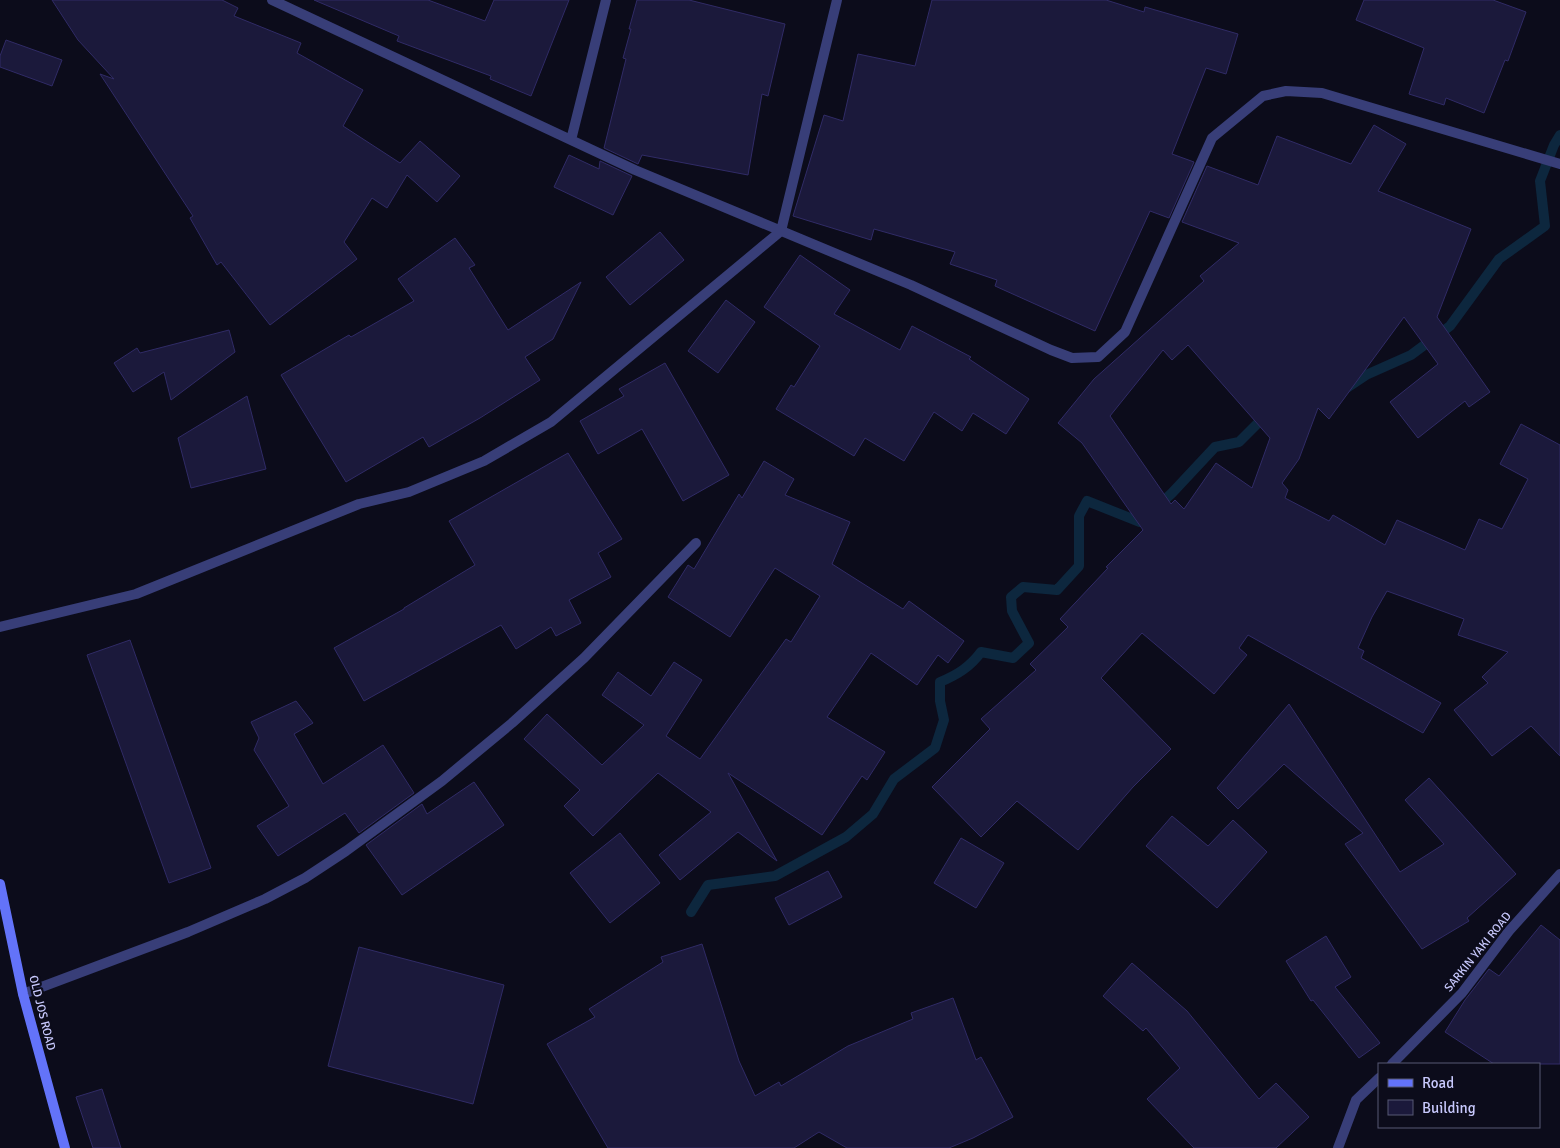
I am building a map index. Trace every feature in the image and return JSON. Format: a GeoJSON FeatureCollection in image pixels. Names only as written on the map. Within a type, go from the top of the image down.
{"type":"FeatureCollection","features":[{"type":"Feature","properties":{"kind":"main road","name":"OLD JOS ROAD"},"geometry":{"type":"LineString","coordinates":[[0,884],[23,994],[65,1148]]}},
{"type":"Feature","properties":{"kind":"street"},"geometry":{"type":"LineString","coordinates":[[272,0],[636,170],[911,285],[1072,358],[1098,357],[1125,332],[1212,138],[1263,96],[1286,91],[1322,93],[1560,164]]}},
{"type":"Feature","properties":{"kind":"street"},"geometry":{"type":"LineString","coordinates":[[571,140],[606,0]]}},
{"type":"Feature","properties":{"kind":"street"},"geometry":{"type":"LineString","coordinates":[[0,627],[136,594],[359,504],[410,492],[484,460],[551,422],[781,231],[837,0]]}},
{"type":"Feature","properties":{"kind":"street"},"geometry":{"type":"LineString","coordinates":[[23,994],[188,932],[265,899],[305,878],[346,851],[442,781],[512,723],[584,658],[696,544]]}},
{"type":"Feature","properties":{"kind":"street","name":"SARKIN YAKI ROAD"},"geometry":{"type":"LineString","coordinates":[[1393,1063],[1462,993],[1509,931],[1560,874]]}},
{"type":"Feature","properties":{"kind":"street"},"geometry":{"type":"LineString","coordinates":[[1338,1148],[1356,1100],[1378,1079]]}},
{"type":"Feature","properties":{"kind":"building"},"geometry":{"type":"Polygon","coordinates":[[[52,0],[222,0],[238,8],[234,16],[301,43],[297,53],[363,90],[343,126],[400,163],[420,141],[460,176],[437,202],[407,175],[387,208],[372,198],[344,242],[357,259],[270,325],[221,262],[217,265],[190,218],[193,216],[100,74],[114,79],[78,40],[52,0]]]}},
{"type":"Feature","properties":{"kind":"building"},"geometry":{"type":"Polygon","coordinates":[[[314,0],[428,0],[485,21],[494,0],[569,0],[531,96],[490,79],[491,76],[397,41],[399,36],[314,0]]]}},
{"type":"Feature","properties":{"kind":"building"},"geometry":{"type":"Polygon","coordinates":[[[637,0],[689,0],[785,24],[768,96],[762,94],[748,175],[642,155],[638,164],[604,148],[626,59],[623,58],[637,0]]]}},
{"type":"Feature","properties":{"kind":"building"},"geometry":{"type":"Polygon","coordinates":[[[932,0],[1106,0],[1144,12],[1145,7],[1238,34],[1226,74],[1206,68],[1172,154],[1194,162],[1169,218],[1150,211],[1095,331],[995,286],[997,280],[950,264],[955,252],[874,229],[871,240],[793,216],[824,115],[843,121],[858,54],[915,66],[932,0]]]}},
{"type":"Feature","properties":{"kind":"building"},"geometry":{"type":"Polygon","coordinates":[[[1364,0],[1493,0],[1526,12],[1508,61],[1505,60],[1484,113],[1446,98],[1444,105],[1409,94],[1424,48],[1356,20],[1364,0]]]}},
{"type":"Feature","properties":{"kind":"building"},"geometry":{"type":"Polygon","coordinates":[[[6,40],[62,60],[52,86],[0,67],[0,56],[6,40]]]}},
{"type":"Feature","properties":{"kind":"building"},"geometry":{"type":"Polygon","coordinates":[[[1374,125],[1406,144],[1378,191],[1471,229],[1437,317],[1490,392],[1469,407],[1465,401],[1418,438],[1390,402],[1438,364],[1404,317],[1329,419],[1318,408],[1299,459],[1282,483],[1288,490],[1285,498],[1329,521],[1333,515],[1385,545],[1397,520],[1465,550],[1479,519],[1502,529],[1528,479],[1500,464],[1521,424],[1560,445],[1560,756],[1531,726],[1492,756],[1454,710],[1488,683],[1482,677],[1508,652],[1458,635],[1464,619],[1387,591],[1372,617],[1358,648],[1364,651],[1361,658],[1441,703],[1423,733],[1248,635],[1239,648],[1247,655],[1214,694],[1142,633],[1101,678],[1171,749],[1133,787],[1078,850],[1017,801],[981,837],[932,787],[990,729],[981,719],[1036,670],[1030,664],[1068,627],[1060,619],[1108,568],[1106,567],[1143,530],[1082,443],[1058,423],[1094,379],[1204,281],[1200,276],[1239,243],[1182,222],[1207,166],[1258,185],[1277,136],[1351,164],[1374,125]],[[1188,345],[1172,360],[1163,350],[1110,416],[1171,504],[1175,500],[1184,509],[1216,463],[1252,488],[1270,438],[1188,345]]]}},
{"type":"Feature","properties":{"kind":"building"},"geometry":{"type":"Polygon","coordinates":[[[569,155],[599,169],[600,161],[632,176],[613,215],[554,187],[569,155]]]}},
{"type":"Feature","properties":{"kind":"building"},"geometry":{"type":"Polygon","coordinates":[[[660,232],[684,260],[630,305],[606,277],[660,232]]]}},
{"type":"Feature","properties":{"kind":"building"},"geometry":{"type":"Polygon","coordinates":[[[455,238],[475,265],[469,268],[508,330],[581,282],[553,339],[525,357],[540,380],[480,418],[429,447],[423,437],[346,482],[281,375],[349,335],[351,337],[414,301],[398,279],[455,238]]]}},
{"type":"Feature","properties":{"kind":"building"},"geometry":{"type":"Polygon","coordinates":[[[800,255],[850,290],[834,314],[900,350],[912,326],[971,357],[969,359],[1029,399],[1006,434],[973,413],[962,431],[934,412],[904,461],[865,438],[854,456],[776,409],[791,385],[794,387],[820,346],[764,307],[800,255]]]}},
{"type":"Feature","properties":{"kind":"building"},"geometry":{"type":"Polygon","coordinates":[[[726,300],[755,322],[718,373],[688,351],[726,300]]]}},
{"type":"Feature","properties":{"kind":"building"},"geometry":{"type":"Polygon","coordinates":[[[229,330],[235,352],[171,400],[164,372],[133,392],[114,363],[137,348],[140,353],[229,330]]]}},
{"type":"Feature","properties":{"kind":"building"},"geometry":{"type":"Polygon","coordinates":[[[665,363],[729,475],[683,501],[642,429],[598,454],[580,421],[624,396],[619,389],[665,363]]]}},
{"type":"Feature","properties":{"kind":"building"},"geometry":{"type":"Polygon","coordinates":[[[247,396],[266,469],[191,488],[178,438],[247,396]]]}},
{"type":"Feature","properties":{"kind":"building"},"geometry":{"type":"Polygon","coordinates":[[[568,453],[622,539],[598,553],[611,577],[569,600],[581,623],[556,636],[551,627],[516,649],[501,625],[364,701],[334,648],[404,609],[475,565],[449,521],[568,453]]]}},
{"type":"Feature","properties":{"kind":"building"},"geometry":{"type":"Polygon","coordinates":[[[764,461],[794,479],[785,495],[850,522],[832,564],[903,609],[909,601],[964,641],[948,663],[938,655],[917,685],[871,653],[827,717],[885,752],[867,780],[862,776],[822,835],[728,773],[777,861],[738,832],[680,880],[659,855],[711,812],[658,773],[593,836],[564,806],[580,790],[524,739],[547,714],[602,765],[644,725],[602,695],[618,672],[651,696],[674,662],[702,680],[666,736],[700,759],[786,639],[791,642],[820,596],[775,568],[730,637],[668,597],[688,565],[694,569],[739,494],[742,498],[764,461]]]}},
{"type":"Feature","properties":{"kind":"building"},"geometry":{"type":"Polygon","coordinates":[[[130,640],[211,868],[169,883],[87,655],[130,640]]]}},
{"type":"Feature","properties":{"kind":"building"},"geometry":{"type":"Polygon","coordinates":[[[296,701],[313,723],[294,734],[323,784],[383,745],[414,793],[359,833],[345,813],[278,856],[257,826],[289,806],[254,750],[259,738],[251,722],[296,701]]]}},
{"type":"Feature","properties":{"kind":"building"},"geometry":{"type":"Polygon","coordinates":[[[1289,704],[1400,872],[1444,844],[1405,800],[1429,778],[1516,874],[1467,918],[1469,921],[1422,949],[1345,844],[1363,833],[1284,764],[1238,809],[1217,788],[1289,704]]]}},
{"type":"Feature","properties":{"kind":"building"},"geometry":{"type":"Polygon","coordinates":[[[474,782],[504,825],[402,895],[366,845],[422,804],[427,814],[474,782]]]}},
{"type":"Feature","properties":{"kind":"building"},"geometry":{"type":"Polygon","coordinates":[[[1172,816],[1208,846],[1233,820],[1267,852],[1217,908],[1146,846],[1172,816]]]}},
{"type":"Feature","properties":{"kind":"building"},"geometry":{"type":"Polygon","coordinates":[[[620,833],[660,883],[610,923],[570,873],[620,833]]]}},
{"type":"Feature","properties":{"kind":"building"},"geometry":{"type":"Polygon","coordinates":[[[961,838],[1004,863],[976,908],[934,883],[961,838]]]}},
{"type":"Feature","properties":{"kind":"building"},"geometry":{"type":"Polygon","coordinates":[[[828,871],[842,897],[789,925],[775,898],[828,871]]]}},
{"type":"Feature","properties":{"kind":"building"},"geometry":{"type":"Polygon","coordinates":[[[1541,925],[1560,940],[1560,1064],[1492,1063],[1445,1032],[1465,1000],[1489,969],[1499,976],[1541,925]]]}},
{"type":"Feature","properties":{"kind":"building"},"geometry":{"type":"Polygon","coordinates":[[[1326,936],[1351,977],[1335,987],[1380,1043],[1359,1058],[1313,1000],[1311,1001],[1286,961],[1326,936]]]}},
{"type":"Feature","properties":{"kind":"building"},"geometry":{"type":"Polygon","coordinates":[[[702,944],[739,1061],[755,1096],[779,1082],[781,1086],[848,1046],[913,1019],[911,1013],[953,998],[976,1060],[981,1057],[1013,1117],[949,1148],[847,1148],[819,1132],[794,1148],[608,1148],[547,1044],[595,1017],[589,1009],[663,962],[661,957],[702,944]]]}},
{"type":"Feature","properties":{"kind":"building"},"geometry":{"type":"Polygon","coordinates":[[[359,947],[504,985],[473,1104],[328,1066],[359,947]]]}},
{"type":"Feature","properties":{"kind":"building"},"geometry":{"type":"Polygon","coordinates":[[[1132,963],[1187,1011],[1259,1099],[1276,1083],[1309,1117],[1276,1148],[1194,1148],[1147,1099],[1180,1068],[1146,1028],[1143,1031],[1103,996],[1132,963]]]}},
{"type":"Feature","properties":{"kind":"building"},"geometry":{"type":"Polygon","coordinates":[[[102,1089],[121,1148],[93,1148],[76,1097],[102,1089]]]}},
{"type":"Feature","properties":{"kind":"waterway"},"geometry":{"type":"LineString","coordinates":[[1345,389],[1366,375],[1411,355],[1450,326],[1499,259],[1545,226],[1540,181],[1554,145],[1560,135]]}},
{"type":"Feature","properties":{"kind":"waterway"},"geometry":{"type":"LineString","coordinates":[[1157,507],[1215,447],[1239,442],[1265,416],[1268,416]]}},
{"type":"Feature","properties":{"kind":"waterway"},"geometry":{"type":"LineString","coordinates":[[691,912],[708,885],[775,876],[846,837],[873,814],[894,779],[935,748],[944,720],[940,701],[940,682],[963,670],[981,652],[1013,658],[1029,643],[1012,611],[1011,597],[1023,587],[1057,590],[1079,566],[1079,516],[1087,501],[1140,522],[1146,517]]}}]}
